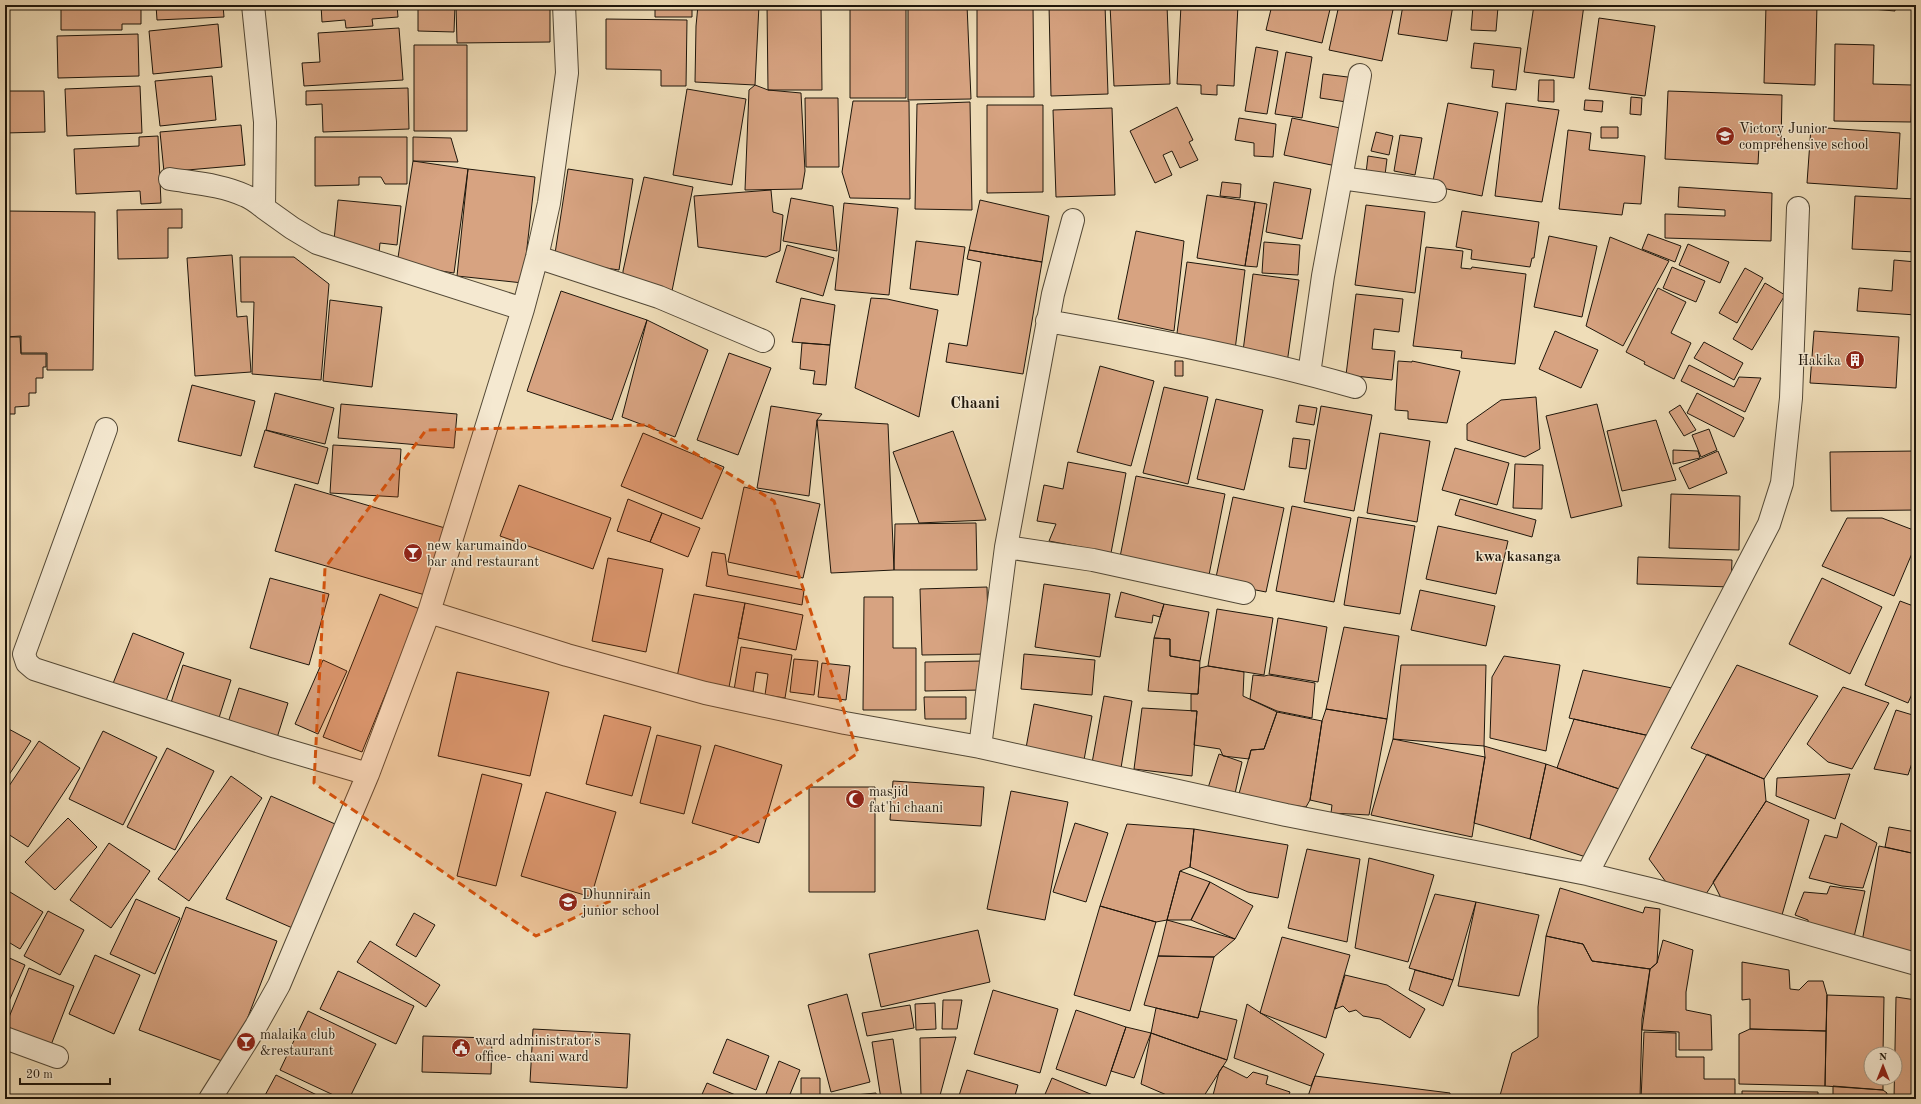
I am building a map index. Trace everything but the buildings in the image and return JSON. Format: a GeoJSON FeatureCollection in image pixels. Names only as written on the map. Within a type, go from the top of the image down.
{"type":"FeatureCollection","features":[{"type":"Feature","properties":{"kind":"street"},"geometry":{"type":"LineString","coordinates":[[253,5],[266,122],[264,208]]}},
{"type":"Feature","properties":{"kind":"street"},"geometry":{"type":"LineString","coordinates":[[210,1099],[256,1026],[279,985],[368,774],[429,612],[523,309],[537,257],[549,203],[567,73],[564,5]]}},
{"type":"Feature","properties":{"kind":"street"},"geometry":{"type":"LineString","coordinates":[[1309,374],[1323,276],[1360,75]]}},
{"type":"Feature","properties":{"kind":"street"},"geometry":{"type":"LineString","coordinates":[[1341,178],[1435,191]]}},
{"type":"Feature","properties":{"kind":"street"},"geometry":{"type":"LineString","coordinates":[[170,179],[224,188],[237,192],[247,196],[292,228],[317,243],[523,309]]}},
{"type":"Feature","properties":{"kind":"street"},"geometry":{"type":"LineString","coordinates":[[1587,874],[1769,524],[1776,503],[1782,483],[1791,398],[1798,208]]}},
{"type":"Feature","properties":{"kind":"street"},"geometry":{"type":"LineString","coordinates":[[980,747],[1006,547],[1047,321],[1073,220]]}},
{"type":"Feature","properties":{"kind":"street"},"geometry":{"type":"LineString","coordinates":[[537,257],[659,297],[763,341]]}},
{"type":"Feature","properties":{"kind":"street"},"geometry":{"type":"LineString","coordinates":[[1047,321],[1142,338],[1309,374],[1355,387]]}},
{"type":"Feature","properties":{"kind":"street"},"geometry":{"type":"LineString","coordinates":[[106,429],[24,654],[28,663],[34,669],[276,747],[368,774]]}},
{"type":"Feature","properties":{"kind":"street"},"geometry":{"type":"LineString","coordinates":[[1006,547],[1094,560],[1244,593]]}},
{"type":"Feature","properties":{"kind":"street"},"geometry":{"type":"LineString","coordinates":[[429,612],[567,655],[705,693],[845,723],[980,747],[1286,815],[1587,874],[1658,891],[1916,964]]}},
{"type":"Feature","properties":{"kind":"street"},"geometry":{"type":"LineString","coordinates":[[5,1038],[57,1057]]}},
{"type":"Feature","properties":{"kind":"highlighted area"},"geometry":{"type":"Polygon","coordinates":[[[648,425],[774,501],[858,753],[716,851],[536,936],[314,783],[325,568],[426,430],[648,425]]]}},
{"type":"Feature","properties":{"kind":"place","name":"Victory Junior comprehensive school"},"geometry":{"type":"Point","coordinates":[1725,136]}},
{"type":"Feature","properties":{"kind":"place","name":"Hakika"},"geometry":{"type":"Point","coordinates":[1855,360]}},
{"type":"Feature","properties":{"kind":"place","name":"new karumaindo bar and restaurant"},"geometry":{"type":"Point","coordinates":[413,553]}},
{"type":"Feature","properties":{"kind":"place","name":"masjid fat'hi chaani"},"geometry":{"type":"Point","coordinates":[855,799]}},
{"type":"Feature","properties":{"kind":"place","name":"Dhunnirain junior school"},"geometry":{"type":"Point","coordinates":[568,902]}},
{"type":"Feature","properties":{"kind":"place","name":"malaika club &restaurant"},"geometry":{"type":"Point","coordinates":[246,1042]}},
{"type":"Feature","properties":{"kind":"place","name":"ward administrator's office- chaani ward"},"geometry":{"type":"Point","coordinates":[461,1048]}},
{"type":"Feature","properties":{"kind":"district","name":"Chaani"},"geometry":{"type":"Point","coordinates":[975,402]}},
{"type":"Feature","properties":{"kind":"district","name":"kwa kasanga"},"geometry":{"type":"Point","coordinates":[1518,556]}}]}
